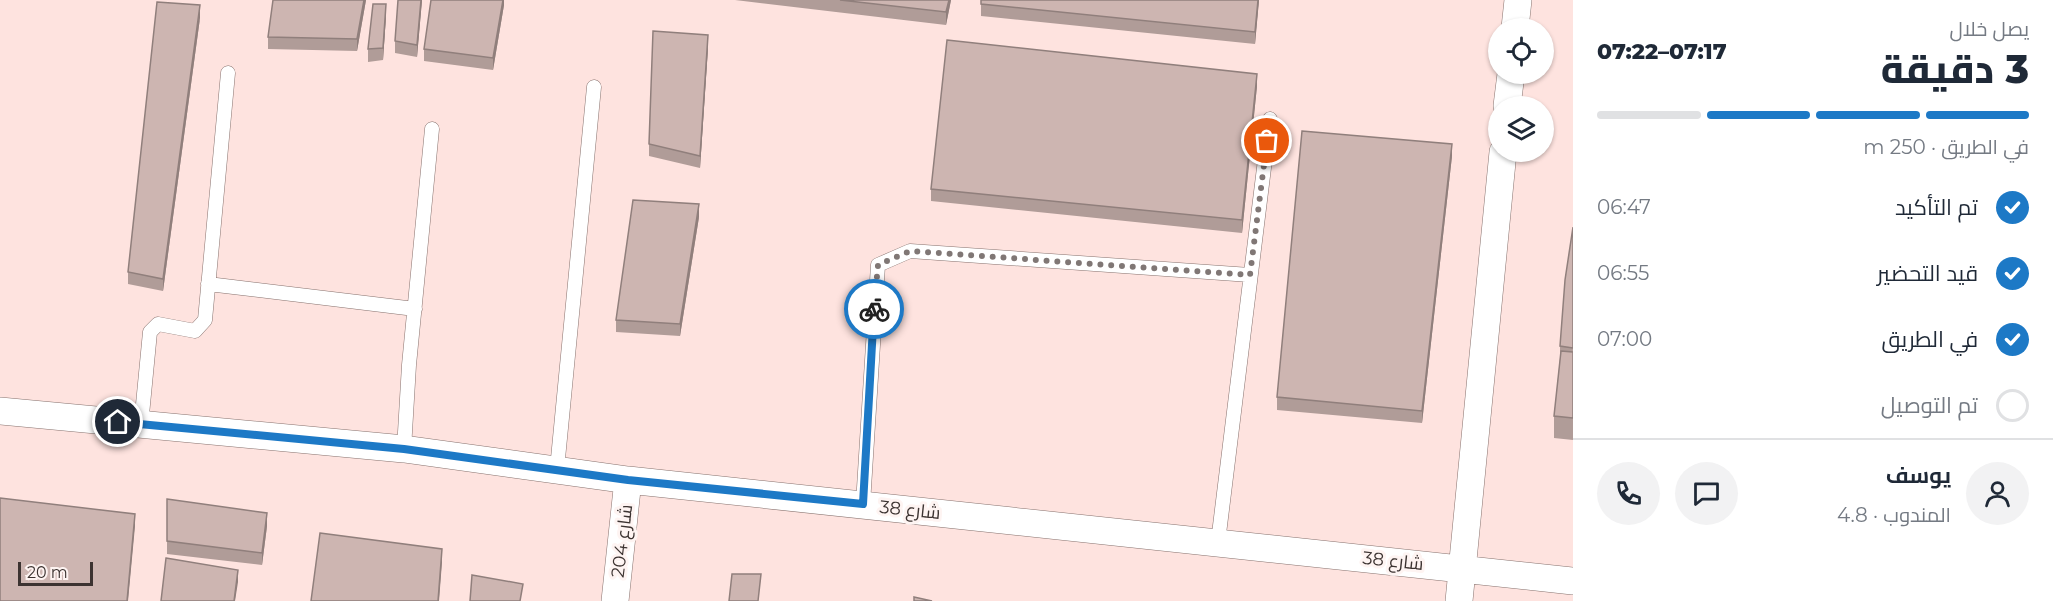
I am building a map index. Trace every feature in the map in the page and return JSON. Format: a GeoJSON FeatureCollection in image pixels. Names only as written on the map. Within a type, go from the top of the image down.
{"type":"FeatureCollection","features":[{"type":"Feature","properties":{"kind":"street"},"geometry":{"type":"LineString","coordinates":[[1516,18],[1518,0]]}},
{"type":"Feature","properties":{"kind":"street"},"geometry":{"type":"LineString","coordinates":[[1460,601],[1502,162]]}},
{"type":"Feature","properties":{"kind":"street","name":"شارع 38"},"geometry":{"type":"LineString","coordinates":[[0,411],[404,449],[628,480],[1573,581]]}},
{"type":"Feature","properties":{"kind":"street","name":"شارع 204"},"geometry":{"type":"LineString","coordinates":[[615,601],[628,480]]}},
{"type":"Feature","properties":{"kind":"lane"},"geometry":{"type":"LineString","coordinates":[[141,425],[150,332],[158,324],[195,331],[205,320],[228,73]]}},
{"type":"Feature","properties":{"kind":"lane"},"geometry":{"type":"LineString","coordinates":[[557,470],[594,87]]}},
{"type":"Feature","properties":{"kind":"lane"},"geometry":{"type":"LineString","coordinates":[[1218,542],[1270,119]]}},
{"type":"Feature","properties":{"kind":"lane"},"geometry":{"type":"LineString","coordinates":[[404,449],[432,129]]}},
{"type":"Feature","properties":{"kind":"lane"},"geometry":{"type":"LineString","coordinates":[[863,504],[878,265],[910,251],[1250,275]]}},
{"type":"Feature","properties":{"kind":"lane"},"geometry":{"type":"LineString","coordinates":[[208,284],[415,309]]}},
{"type":"Feature","properties":{"kind":"shaded area"},"geometry":{"type":"Polygon","coordinates":[[[0,0],[1573,0],[1573,601],[0,601],[0,0]]]}},
{"type":"Feature","properties":{"kind":"building"},"geometry":{"type":"Polygon","coordinates":[[[273,0],[364,0],[357,39],[268,37],[273,0]]]}},
{"type":"Feature","properties":{"kind":"building"},"geometry":{"type":"Polygon","coordinates":[[[398,0],[421,0],[417,45],[395,41],[398,0]]]}},
{"type":"Feature","properties":{"kind":"building"},"geometry":{"type":"Polygon","coordinates":[[[431,0],[503,0],[493,58],[424,49],[431,0]]]}},
{"type":"Feature","properties":{"kind":"building"},"geometry":{"type":"Polygon","coordinates":[[[840,0],[949,0],[946,12],[840,0]]]}},
{"type":"Feature","properties":{"kind":"building"},"geometry":{"type":"Polygon","coordinates":[[[981,0],[1258,0],[1255,32],[981,4],[981,0]]]}},
{"type":"Feature","properties":{"kind":"building"},"geometry":{"type":"Polygon","coordinates":[[[157,2],[200,5],[163,279],[128,272],[157,2]]]}},
{"type":"Feature","properties":{"kind":"building"},"geometry":{"type":"Polygon","coordinates":[[[373,4],[386,4],[383,48],[368,49],[373,4]]]}},
{"type":"Feature","properties":{"kind":"building"},"geometry":{"type":"Polygon","coordinates":[[[653,31],[708,35],[700,156],[649,144],[653,31]]]}},
{"type":"Feature","properties":{"kind":"building"},"geometry":{"type":"Polygon","coordinates":[[[947,40],[1257,74],[1242,220],[931,189],[947,40]]]}},
{"type":"Feature","properties":{"kind":"building"},"geometry":{"type":"Polygon","coordinates":[[[1302,131],[1452,144],[1422,411],[1277,397],[1302,131]]]}},
{"type":"Feature","properties":{"kind":"building"},"geometry":{"type":"Polygon","coordinates":[[[633,200],[699,204],[680,324],[616,320],[633,200]]]}},
{"type":"Feature","properties":{"kind":"building"},"geometry":{"type":"Polygon","coordinates":[[[1573,227],[1573,348],[1560,346],[1565,280],[1573,227]]]}},
{"type":"Feature","properties":{"kind":"building"},"geometry":{"type":"Polygon","coordinates":[[[1561,351],[1573,352],[1573,418],[1554,416],[1561,351]]]}},
{"type":"Feature","properties":{"kind":"building"},"geometry":{"type":"Polygon","coordinates":[[[0,498],[135,514],[127,601],[0,601],[0,498]]]}},
{"type":"Feature","properties":{"kind":"building"},"geometry":{"type":"Polygon","coordinates":[[[167,499],[267,513],[262,553],[167,541],[167,499]]]}},
{"type":"Feature","properties":{"kind":"building"},"geometry":{"type":"Polygon","coordinates":[[[320,533],[442,549],[438,601],[311,601],[320,533]]]}},
{"type":"Feature","properties":{"kind":"building"},"geometry":{"type":"Polygon","coordinates":[[[166,558],[238,570],[234,601],[161,601],[166,558]]]}},
{"type":"Feature","properties":{"kind":"building"},"geometry":{"type":"Polygon","coordinates":[[[732,574],[761,574],[758,601],[729,601],[732,574]]]}},
{"type":"Feature","properties":{"kind":"building"},"geometry":{"type":"Polygon","coordinates":[[[472,575],[523,584],[520,601],[470,601],[472,575]]]}},
{"type":"Feature","properties":{"kind":"building"},"geometry":{"type":"Polygon","coordinates":[[[914,597],[932,601],[914,601],[914,597]]]}},
{"type":"Feature","properties":{"kind":"way so far"},"geometry":{"type":"LineString","coordinates":[[874,309],[878,265],[910,251],[1250,275],[1267,141]]}},
{"type":"Feature","properties":{"kind":"route"},"geometry":{"type":"LineString","coordinates":[[118,422],[404,449],[628,480],[863,504],[874,309]]}}]}
